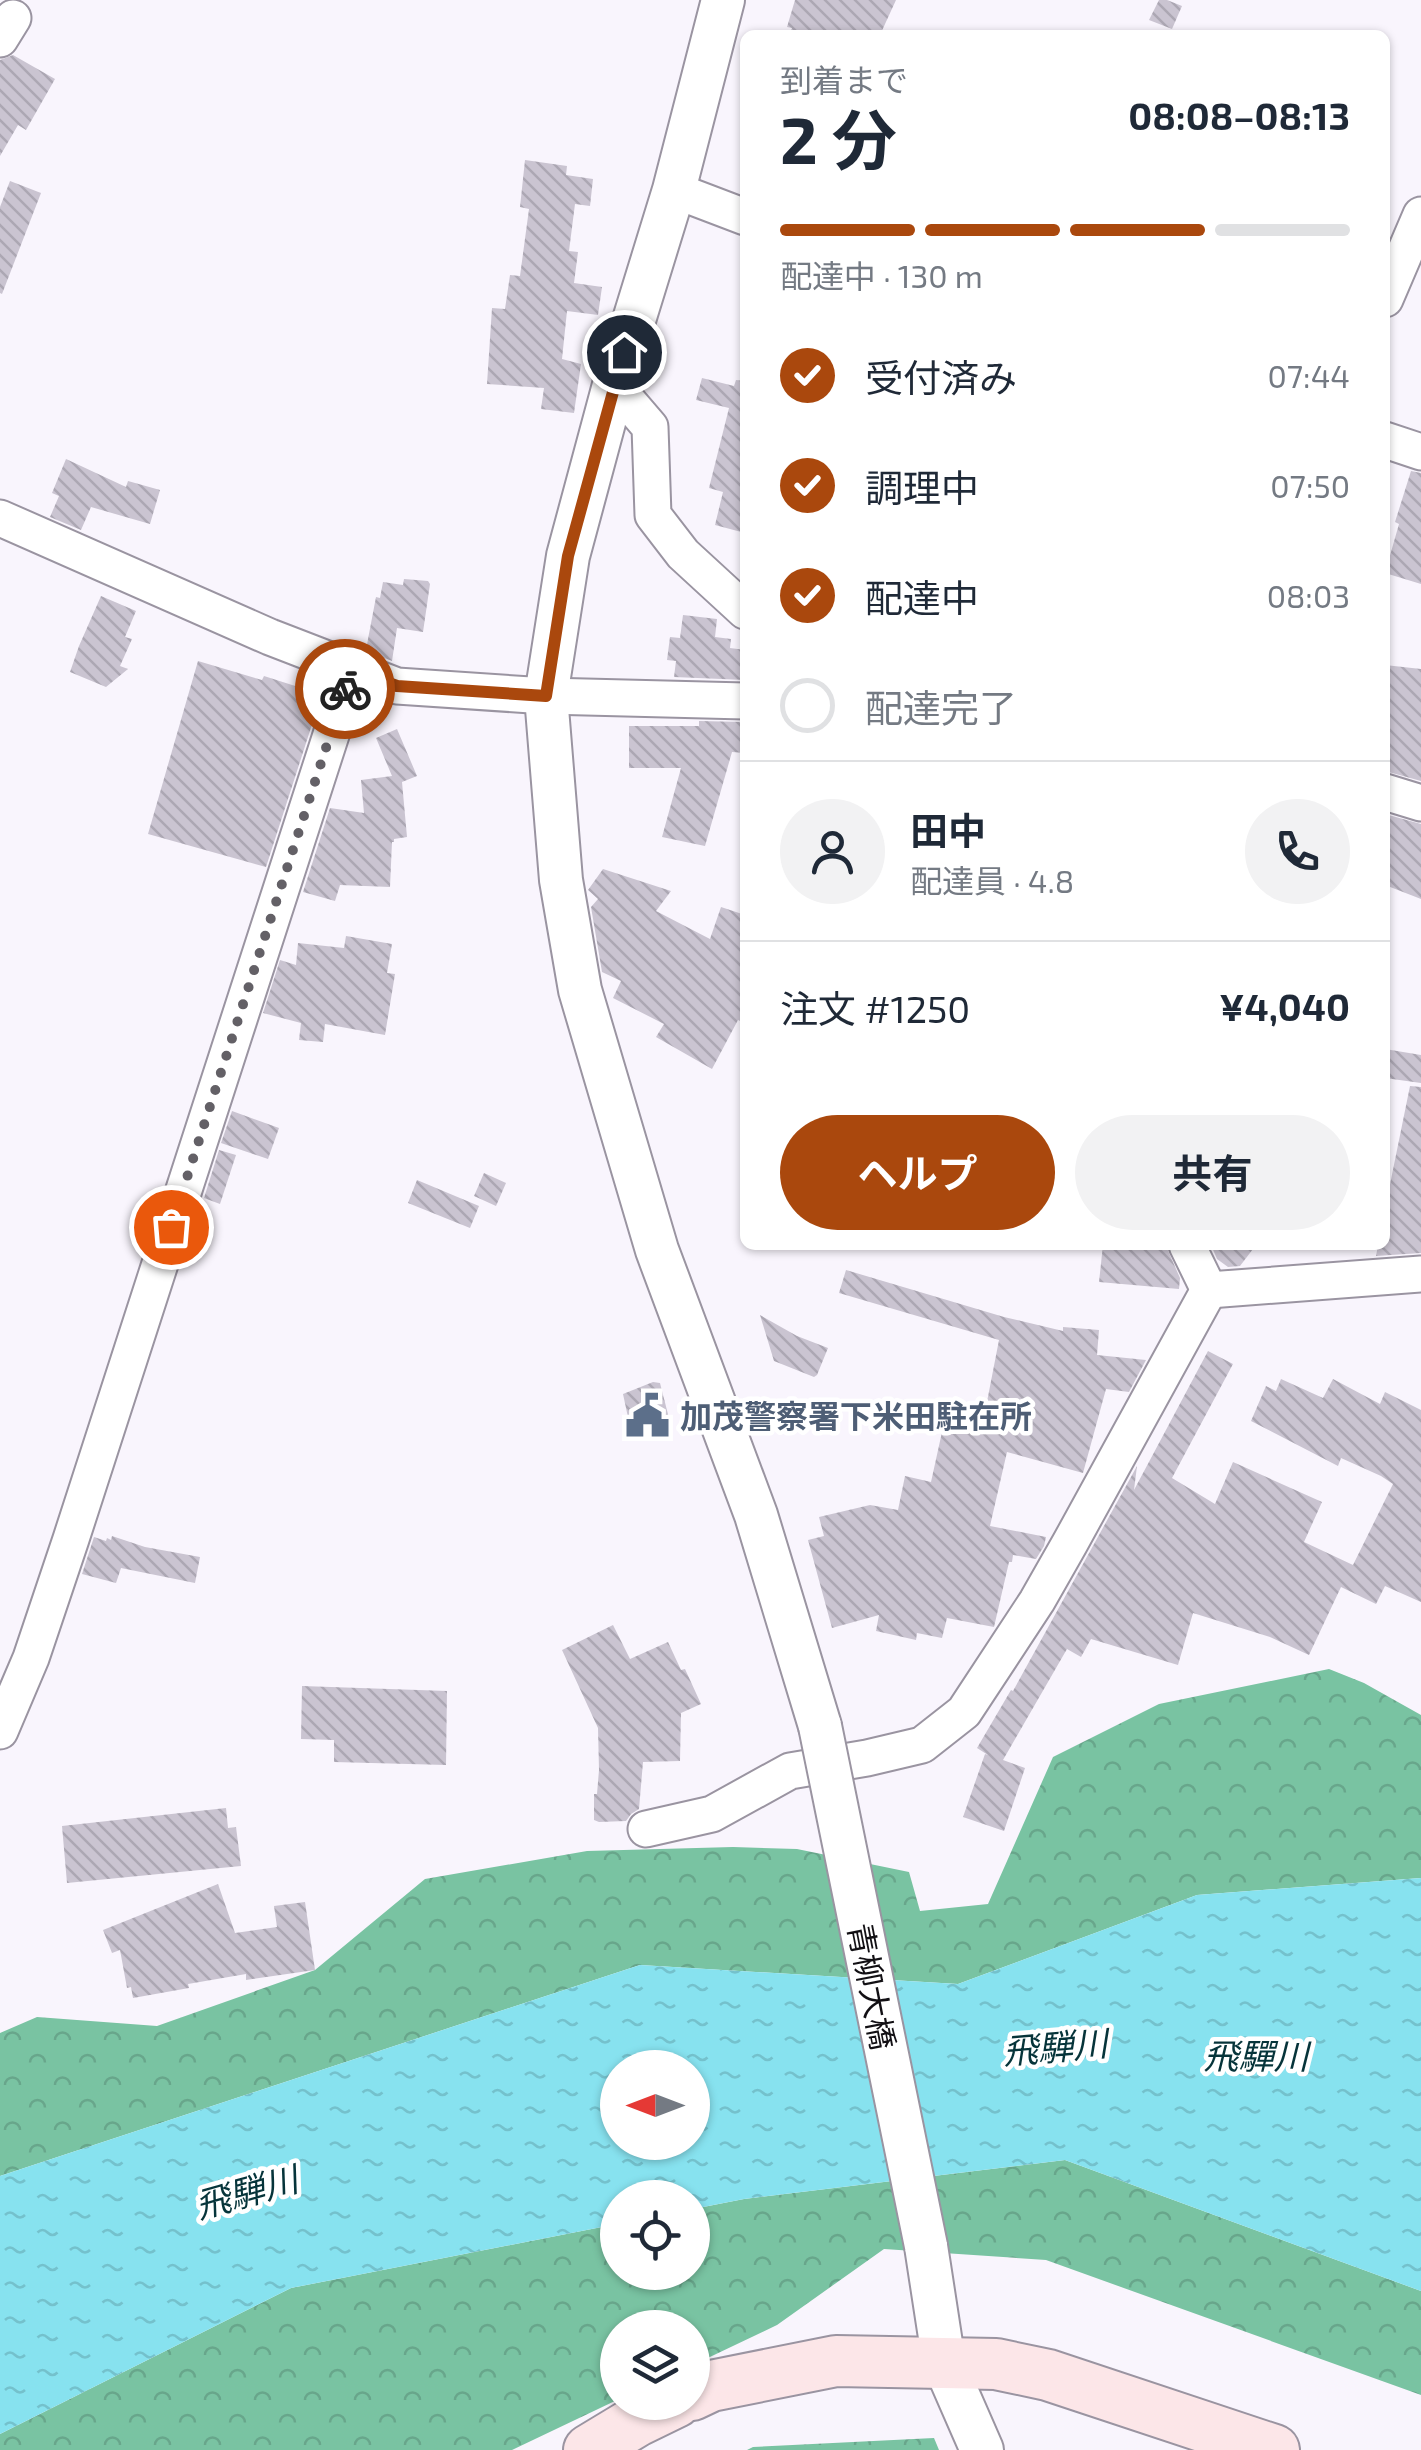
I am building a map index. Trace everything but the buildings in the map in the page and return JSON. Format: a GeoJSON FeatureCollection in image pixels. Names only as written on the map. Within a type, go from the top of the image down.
{"type":"FeatureCollection","features":[{"type":"Feature","properties":{"kind":"main road"},"geometry":{"type":"LineString","coordinates":[[710,2386],[836,2360],[996,2364],[1048,2374],[1226,2441],[1274,2450]]}},
{"type":"Feature","properties":{"kind":"main road"},"geometry":{"type":"LineString","coordinates":[[588,2450],[639,2420]]}},
{"type":"Feature","properties":{"kind":"street","name":"青柳大橋"},"geometry":{"type":"LineString","coordinates":[[724,0],[674,190],[614,385],[568,556],[546,696],[561,880],[580,990],[657,1250],[756,1514],[820,1726],[926,2246],[944,2363],[982,2450]]}},
{"type":"Feature","properties":{"kind":"street"},"geometry":{"type":"LineString","coordinates":[[674,190],[740,215]]}},
{"type":"Feature","properties":{"kind":"street"},"geometry":{"type":"LineString","coordinates":[[1390,287],[1421,215]]}},
{"type":"Feature","properties":{"kind":"street"},"geometry":{"type":"LineString","coordinates":[[614,385],[650,428],[653,515],[684,554],[740,606]]}},
{"type":"Feature","properties":{"kind":"street"},"geometry":{"type":"LineString","coordinates":[[1390,442],[1421,452]]}},
{"type":"Feature","properties":{"kind":"street"},"geometry":{"type":"LineString","coordinates":[[0,518],[270,637],[397,686],[546,696],[740,701]]}},
{"type":"Feature","properties":{"kind":"street"},"geometry":{"type":"LineString","coordinates":[[0,1731],[31,1658],[71,1539],[352,670]]}},
{"type":"Feature","properties":{"kind":"street"},"geometry":{"type":"LineString","coordinates":[[1390,794],[1421,803]]}},
{"type":"Feature","properties":{"kind":"street"},"geometry":{"type":"LineString","coordinates":[[1189,1250],[1209,1290]]}},
{"type":"Feature","properties":{"kind":"street"},"geometry":{"type":"LineString","coordinates":[[1209,1290],[1421,1274]]}},
{"type":"Feature","properties":{"kind":"street"},"geometry":{"type":"LineString","coordinates":[[646,1829],[712,1814],[790,1771],[922,1744],[964,1712],[1070,1543],[1209,1290]]}},
{"type":"Feature","properties":{"kind":"green space"},"geometry":{"type":"Polygon","coordinates":[[[1329,1669],[1364,1683],[1421,1715],[1421,1878],[1197,1895],[958,1984],[640,1965],[0,2176],[0,2033],[37,2017],[157,2026],[315,1970],[425,1879],[587,1851],[797,1849],[909,1872],[920,1911],[988,1904],[1053,1757],[1159,1704],[1329,1669]]]}},
{"type":"Feature","properties":{"kind":"green space"},"geometry":{"type":"Polygon","coordinates":[[[1065,2160],[1421,2291],[1421,2395],[1046,2260],[884,2249],[777,2325],[710,2357],[710,2310],[600,2310],[600,2408],[512,2450],[0,2450],[0,2434],[291,2288],[600,2227],[600,2290],[710,2290],[710,2206],[1065,2160]]]}},
{"type":"Feature","properties":{"kind":"green space"},"geometry":{"type":"Polygon","coordinates":[[[934,2438],[939,2450],[747,2450],[753,2447],[934,2438]]]}},
{"type":"Feature","properties":{"kind":"water","name":"飛驒川"},"geometry":{"type":"Polygon","coordinates":[[[1421,1878],[1421,2291],[1065,2160],[710,2206],[710,2180],[600,2180],[600,2227],[291,2288],[0,2434],[0,2176],[640,1965],[958,1984],[1197,1895],[1421,1878]]]}},
{"type":"Feature","properties":{"kind":"way so far"},"geometry":{"type":"LineString","coordinates":[[171,1227],[345,689]]}},
{"type":"Feature","properties":{"kind":"place","name":"加茂警察署下米田駐在所"},"geometry":{"type":"Point","coordinates":[647,1415]}},
{"type":"Feature","properties":{"kind":"route"},"geometry":{"type":"LineString","coordinates":[[345,689],[352,670],[397,686],[546,696],[568,556],[624,352]]}},
{"type":"Feature","properties":{"kind":"water label","name":"飛騨川"},"geometry":{"type":"Point","coordinates":[1055,2046]}},
{"type":"Feature","properties":{"kind":"water label","name":"飛騨川"},"geometry":{"type":"Point","coordinates":[246,2191]}}]}
